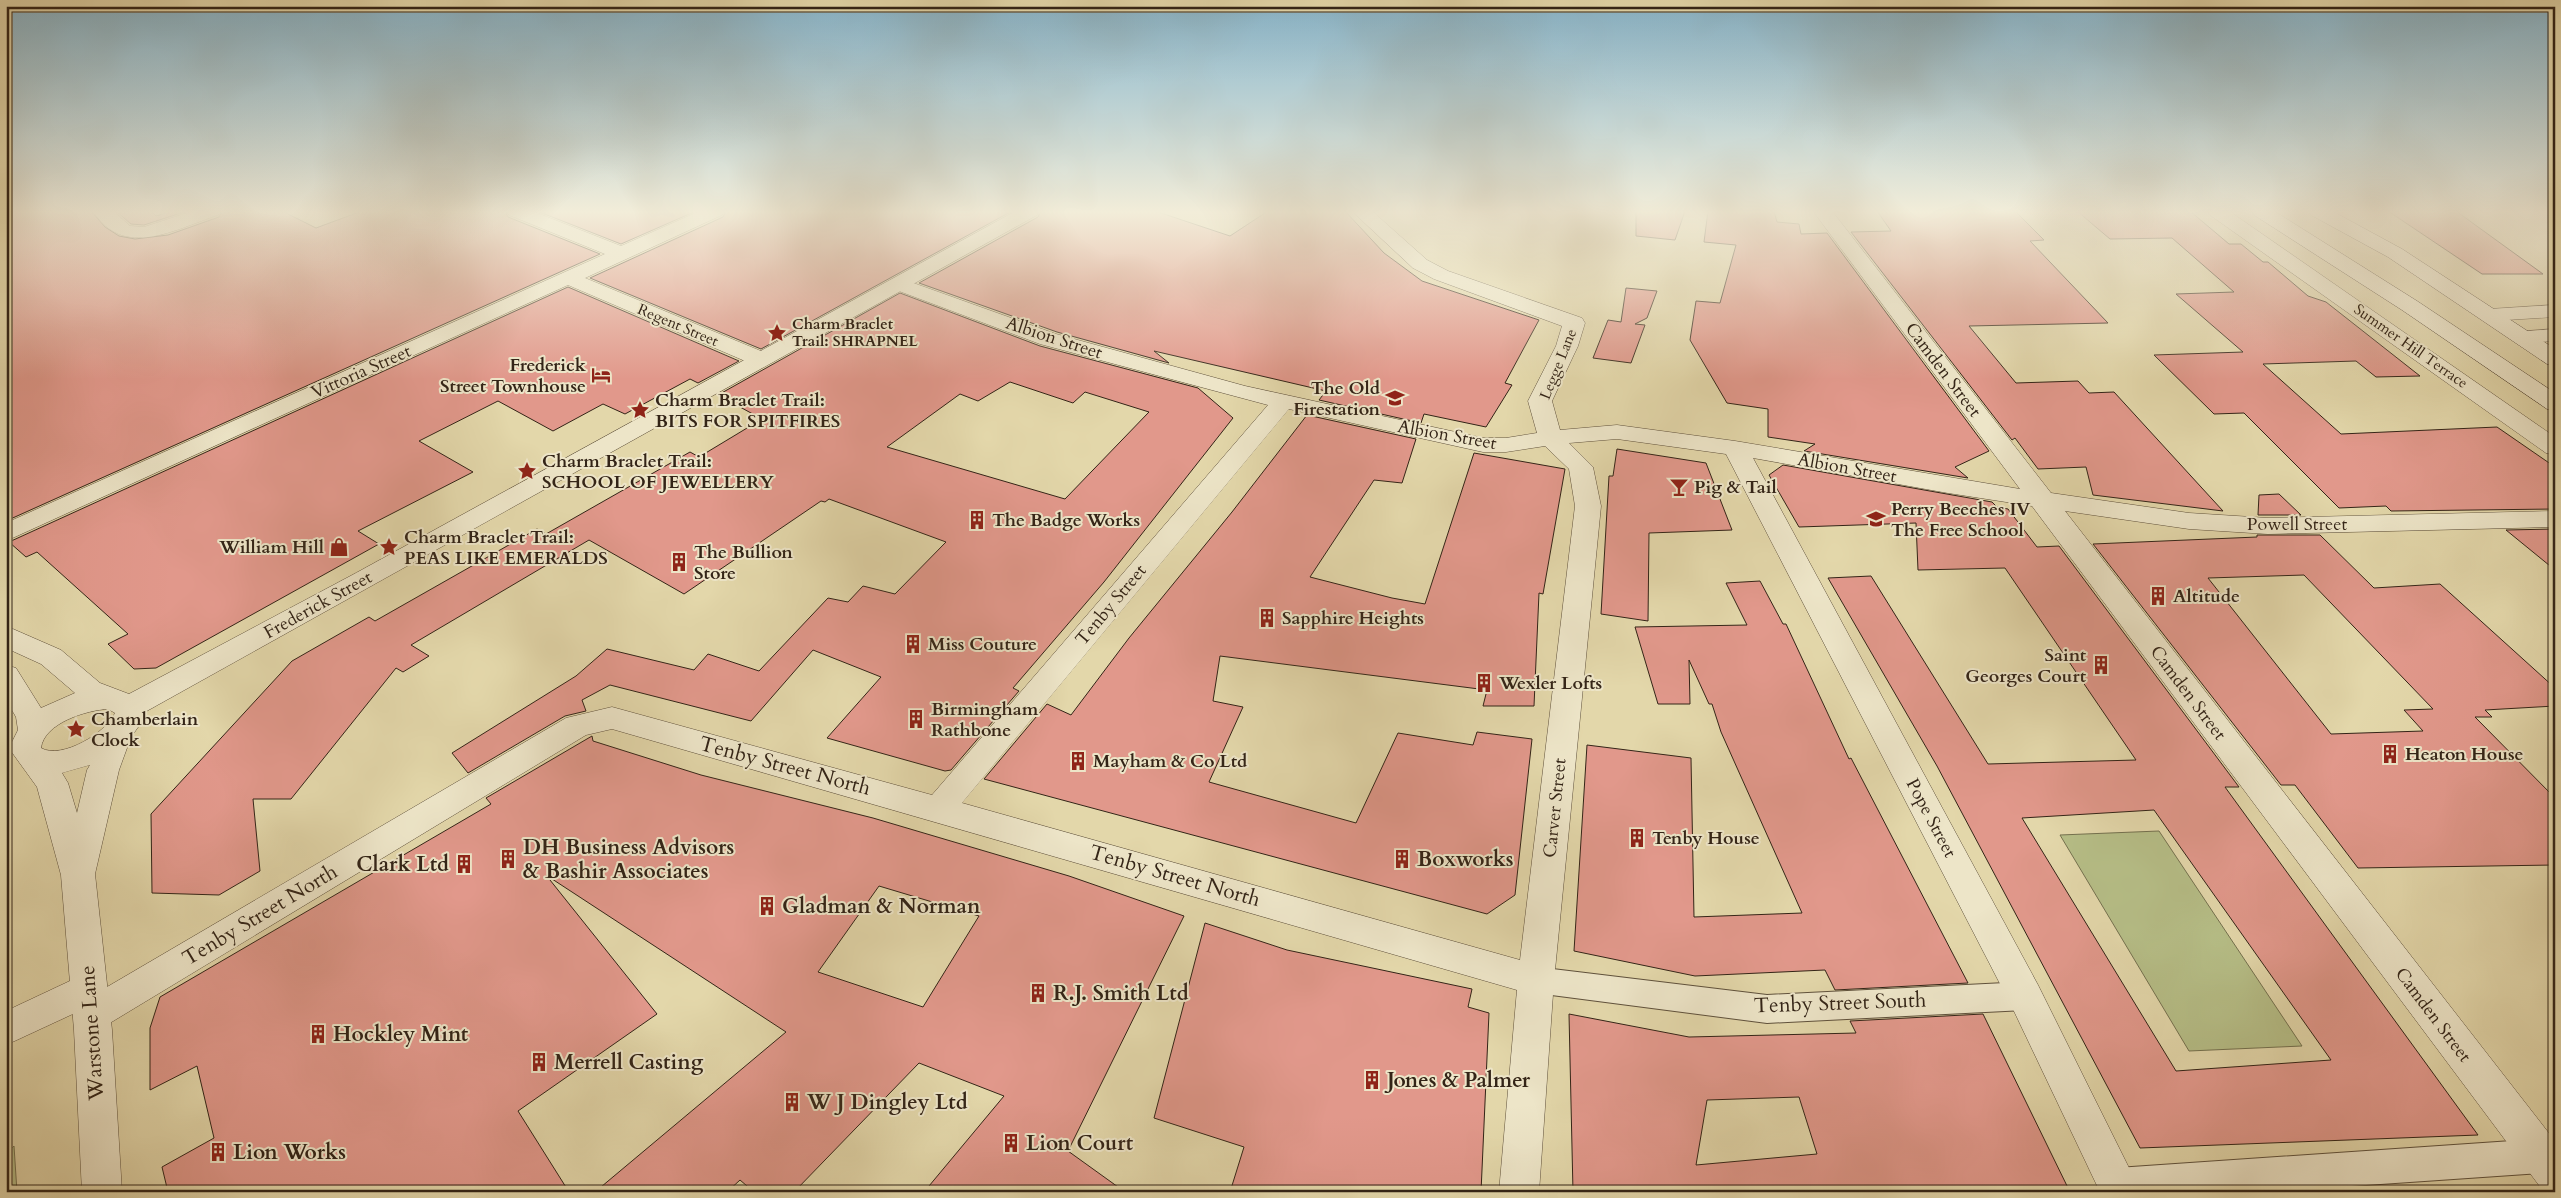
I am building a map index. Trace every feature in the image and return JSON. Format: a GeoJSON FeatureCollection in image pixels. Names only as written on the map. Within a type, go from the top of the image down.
{"type":"FeatureCollection","features":[{"type":"Feature","properties":{"kind":"street","name":"Vittoria Street"},"geometry":{"type":"LineString","coordinates":[[6,533],[592,267]]}},
{"type":"Feature","properties":{"kind":"street","name":"Frederick Street"},"geometry":{"type":"LineString","coordinates":[[119,713],[366,579],[929,267]]}},
{"type":"Feature","properties":{"kind":"street","name":"Legge Lane"},"geometry":{"type":"LineString","coordinates":[[1426,267],[1441,275],[1574,323],[1567,346],[1540,401],[1550,438]]}},
{"type":"Feature","properties":{"kind":"street","name":"Camden Street"},"geometry":{"type":"LineString","coordinates":[[1865,267],[2548,1165]]}},
{"type":"Feature","properties":{"kind":"street","name":"Summer Hill Terrace"},"geometry":{"type":"LineString","coordinates":[[2297,267],[2555,448]]}},
{"type":"Feature","properties":{"kind":"street"},"geometry":{"type":"LineString","coordinates":[[2353,267],[2442,325],[2555,404]]}},
{"type":"Feature","properties":{"kind":"street"},"geometry":{"type":"LineString","coordinates":[[2416,267],[2555,359]]}},
{"type":"Feature","properties":{"kind":"street","name":"Regent Street"},"geometry":{"type":"LineString","coordinates":[[568,278],[760,360]]}},
{"type":"Feature","properties":{"kind":"street","name":"Albion Street"},"geometry":{"type":"LineString","coordinates":[[898,284],[1048,339],[1241,392],[1483,444],[1506,446],[1588,433],[1617,432],[1735,448],[1948,486],[2041,499]]}},
{"type":"Feature","properties":{"kind":"street"},"geometry":{"type":"LineString","coordinates":[[2468,324],[2490,315],[2555,311]]}},
{"type":"Feature","properties":{"kind":"street"},"geometry":{"type":"LineString","coordinates":[[2442,325],[2468,324],[2524,337],[2555,335]]}},
{"type":"Feature","properties":{"kind":"street"},"geometry":{"type":"LineString","coordinates":[[2468,324],[2555,383]]}},
{"type":"Feature","properties":{"kind":"street","name":"Tenby Street"},"geometry":{"type":"LineString","coordinates":[[939,808],[1282,402]]}},
{"type":"Feature","properties":{"kind":"street","name":"Carver Street"},"geometry":{"type":"LineString","coordinates":[[1519,1192],[1536,980],[1588,506],[1581,467],[1550,438]]}},
{"type":"Feature","properties":{"kind":"street","name":"Pope Street"},"geometry":{"type":"LineString","coordinates":[[1735,448],[2025,996],[2119,1188]]}},
{"type":"Feature","properties":{"kind":"street","name":"Powell Street"},"geometry":{"type":"LineString","coordinates":[[2041,499],[2189,521],[2268,526],[2555,519]]}},
{"type":"Feature","properties":{"kind":"street"},"geometry":{"type":"LineString","coordinates":[[6,636],[51,657],[119,713]]}},
{"type":"Feature","properties":{"kind":"street","name":"Warstone Lane"},"geometry":{"type":"LineString","coordinates":[[6,675],[31,717],[25,748],[52,783],[78,875],[91,1001],[102,1192]]}},
{"type":"Feature","properties":{"kind":"street"},"geometry":{"type":"LineString","coordinates":[[74,704],[119,713],[107,743],[80,756],[49,762],[25,748],[48,718],[74,704]]}},
{"type":"Feature","properties":{"kind":"street","name":"Warstone Lane"},"geometry":{"type":"LineString","coordinates":[[78,875],[103,770],[119,713]]}},
{"type":"Feature","properties":{"kind":"street","name":"Tenby Street North"},"geometry":{"type":"LineString","coordinates":[[6,1029],[91,1001],[577,726],[612,718],[939,808],[1536,980]]}},
{"type":"Feature","properties":{"kind":"street","name":"Tenby Street South"},"geometry":{"type":"LineString","coordinates":[[1536,980],[1767,1010],[2025,996]]}},
{"type":"Feature","properties":{"kind":"street"},"geometry":{"type":"LineString","coordinates":[[2119,1188],[2548,1165]]}},
{"type":"Feature","properties":{"kind":"green space"},"geometry":{"type":"Polygon","coordinates":[[[2159,831],[2302,1046],[2189,1051],[2060,835],[2159,831]]]}},
{"type":"Feature","properties":{"kind":"green space"},"geometry":{"type":"Polygon","coordinates":[[[14,1146],[17,1192],[6,1192],[6,1154],[14,1146]]]}},
{"type":"Feature","properties":{"kind":"building"},"geometry":{"type":"Polygon","coordinates":[[[6,267],[571,267],[6,521],[6,267]]]}},
{"type":"Feature","properties":{"kind":"building"},"geometry":{"type":"Polygon","coordinates":[[[614,267],[910,267],[761,349],[590,278],[614,267]]]}},
{"type":"Feature","properties":{"kind":"building"},"geometry":{"type":"Polygon","coordinates":[[[948,267],[1403,267],[1422,281],[1539,320],[1505,383],[1512,385],[1486,427],[1424,414],[1421,423],[1319,400],[1326,391],[1154,351],[1169,363],[1057,332],[919,283],[948,267]]]}},
{"type":"Feature","properties":{"kind":"building"},"geometry":{"type":"Polygon","coordinates":[[[1730,267],[1852,267],[1989,451],[1955,467],[1968,478],[1804,451],[1815,444],[1768,437],[1768,409],[1727,403],[1690,340],[1696,301],[1720,303],[1730,267]]]}},
{"type":"Feature","properties":{"kind":"building"},"geometry":{"type":"Polygon","coordinates":[[[1878,267],[2055,267],[2108,323],[1969,326],[2016,383],[2078,381],[2089,393],[2114,392],[2223,511],[2093,495],[2086,467],[2038,469],[2015,438],[2012,440],[1878,267]]]}},
{"type":"Feature","properties":{"kind":"building"},"geometry":{"type":"Polygon","coordinates":[[[2205,267],[2274,267],[2308,296],[2326,302],[2420,376],[2376,377],[2356,361],[2263,364],[2341,434],[2497,427],[2555,467],[2555,509],[2391,511],[2386,506],[2339,508],[2244,413],[2214,414],[2154,355],[2243,352],[2176,294],[2234,292],[2205,267]]]}},
{"type":"Feature","properties":{"kind":"building"},"geometry":{"type":"Polygon","coordinates":[[[2471,267],[2533,267],[2543,274],[2482,274],[2471,267]]]}},
{"type":"Feature","properties":{"kind":"building"},"geometry":{"type":"Polygon","coordinates":[[[568,287],[739,361],[698,383],[690,379],[625,414],[603,404],[553,431],[498,401],[419,441],[473,472],[358,531],[379,544],[156,668],[134,669],[108,644],[128,634],[37,552],[26,557],[9,542],[568,287]]]}},
{"type":"Feature","properties":{"kind":"building"},"geometry":{"type":"Polygon","coordinates":[[[1626,288],[1657,291],[1647,318],[1635,324],[1645,325],[1631,363],[1593,358],[1608,320],[1621,322],[1626,288]]]}},
{"type":"Feature","properties":{"kind":"building"},"geometry":{"type":"Polygon","coordinates":[[[900,293],[1040,346],[1198,388],[1233,418],[1104,582],[1013,688],[1019,691],[951,770],[945,771],[827,738],[881,677],[813,650],[751,721],[610,685],[582,700],[586,711],[565,716],[468,773],[452,753],[576,676],[607,649],[694,670],[708,654],[759,671],[828,598],[848,602],[863,586],[895,594],[946,542],[829,499],[825,502],[821,501],[684,594],[589,540],[411,645],[429,656],[403,672],[396,668],[291,799],[253,799],[260,871],[219,895],[152,893],[151,814],[292,661],[369,617],[375,621],[537,529],[546,534],[690,452],[699,457],[762,419],[718,395],[900,293]],[[1010,382],[978,401],[960,394],[887,447],[1065,499],[1149,412],[1085,392],[1073,403],[1010,382]]]}},
{"type":"Feature","properties":{"kind":"building"},"geometry":{"type":"Polygon","coordinates":[[[1307,415],[1416,439],[1402,483],[1374,480],[1310,577],[1392,598],[1425,604],[1474,453],[1565,469],[1543,594],[1539,593],[1534,706],[1483,706],[1487,690],[1220,656],[1213,701],[1243,707],[1209,782],[1356,823],[1398,733],[1473,745],[1477,732],[1532,739],[1515,895],[1487,914],[984,779],[1047,704],[1071,715],[1129,638],[1232,512],[1307,415]]]}},
{"type":"Feature","properties":{"kind":"building"},"geometry":{"type":"Polygon","coordinates":[[[1617,449],[1706,463],[1732,530],[1649,533],[1648,621],[1601,614],[1609,476],[1613,476],[1617,449]]]}},
{"type":"Feature","properties":{"kind":"building"},"geometry":{"type":"Polygon","coordinates":[[[1783,465],[1992,502],[1997,507],[2008,509],[2037,547],[2059,546],[2239,787],[2225,787],[2478,1135],[2140,1148],[1937,766],[1828,578],[1871,576],[1988,764],[2136,760],[2005,568],[1918,570],[1916,523],[1799,527],[1769,475],[1783,465]],[[2154,810],[2022,818],[2176,1071],[2331,1060],[2154,810]]]}},
{"type":"Feature","properties":{"kind":"building"},"geometry":{"type":"Polygon","coordinates":[[[2279,494],[2301,515],[2258,515],[2259,495],[2279,494]]]}},
{"type":"Feature","properties":{"kind":"building"},"geometry":{"type":"Polygon","coordinates":[[[2555,529],[2555,570],[2506,530],[2555,529]]]}},
{"type":"Feature","properties":{"kind":"building"},"geometry":{"type":"Polygon","coordinates":[[[2257,535],[2320,535],[2374,588],[2440,584],[2555,688],[2555,706],[2485,710],[2492,717],[2475,717],[2555,798],[2555,865],[2358,868],[2295,785],[2281,785],[2093,544],[2257,537],[2257,535]],[[2304,575],[2208,578],[2331,734],[2423,731],[2404,710],[2433,709],[2304,575]]]}},
{"type":"Feature","properties":{"kind":"building"},"geometry":{"type":"Polygon","coordinates":[[[1760,581],[1783,624],[1786,624],[1849,759],[1851,758],[1968,983],[1835,990],[1825,970],[1695,976],[1574,951],[1587,745],[1691,758],[1694,917],[1802,913],[1721,732],[1712,704],[1709,704],[1689,660],[1690,704],[1658,704],[1635,627],[1747,625],[1726,583],[1760,581]]]}},
{"type":"Feature","properties":{"kind":"building"},"geometry":{"type":"Polygon","coordinates":[[[592,736],[593,741],[701,775],[873,818],[1069,876],[1184,916],[1068,1151],[1125,1192],[924,1192],[1004,1096],[919,1063],[794,1192],[754,1192],[740,1180],[727,1192],[595,1192],[786,1032],[546,875],[657,1014],[518,1111],[569,1192],[168,1192],[162,1167],[214,1138],[197,1066],[150,1090],[150,1028],[160,997],[491,804],[486,798],[592,736]],[[879,886],[818,972],[923,1007],[979,916],[879,886]]]}},
{"type":"Feature","properties":{"kind":"building","name":"Jones & Palmer"},"geometry":{"type":"Polygon","coordinates":[[[1205,923],[1287,950],[1472,989],[1468,1007],[1489,1013],[1481,1192],[1230,1192],[1244,1147],[1154,1118],[1205,923]]]}},
{"type":"Feature","properties":{"kind":"building"},"geometry":{"type":"Polygon","coordinates":[[[1569,1014],[1689,1037],[1856,1033],[1850,1021],[1983,1014],[2070,1192],[1573,1192],[1569,1014]],[[1799,1097],[1707,1100],[1696,1165],[1817,1154],[1799,1097]]]}},
{"type":"Feature","properties":{"kind":"place","name":"Charm Braclet Trail: SHRAPNEL"},"geometry":{"type":"Point","coordinates":[777,333]}},
{"type":"Feature","properties":{"kind":"place","name":"Frederick Street Townhouse"},"geometry":{"type":"Point","coordinates":[601,375]}},
{"type":"Feature","properties":{"kind":"place","name":"The Old Firestation"},"geometry":{"type":"Point","coordinates":[1395,398]}},
{"type":"Feature","properties":{"kind":"place","name":"Charm Braclet Trail: BITS FOR SPITFIRES"},"geometry":{"type":"Point","coordinates":[640,410]}},
{"type":"Feature","properties":{"kind":"place","name":"Charm Braclet Trail: SCHOOL OF JEWELLERY"},"geometry":{"type":"Point","coordinates":[527,471]}},
{"type":"Feature","properties":{"kind":"place","name":"Pig & Tail"},"geometry":{"type":"Point","coordinates":[1679,487]}},
{"type":"Feature","properties":{"kind":"place","name":"Perry Beeches IV The Free School"},"geometry":{"type":"Point","coordinates":[1876,519]}},
{"type":"Feature","properties":{"kind":"place","name":"The Badge Works"},"geometry":{"type":"Point","coordinates":[977,520]}},
{"type":"Feature","properties":{"kind":"place","name":"William Hill"},"geometry":{"type":"Point","coordinates":[339,547]}},
{"type":"Feature","properties":{"kind":"place","name":"Charm Braclet Trail: PEAS LIKE EMERALDS"},"geometry":{"type":"Point","coordinates":[389,547]}},
{"type":"Feature","properties":{"kind":"place","name":"The Bullion Store"},"geometry":{"type":"Point","coordinates":[679,562]}},
{"type":"Feature","properties":{"kind":"place","name":"Altitude"},"geometry":{"type":"Point","coordinates":[2158,596]}},
{"type":"Feature","properties":{"kind":"place","name":"Sapphire Heights"},"geometry":{"type":"Point","coordinates":[1267,618]}},
{"type":"Feature","properties":{"kind":"place","name":"Miss Couture"},"geometry":{"type":"Point","coordinates":[913,644]}},
{"type":"Feature","properties":{"kind":"place","name":"Saint Georges Court"},"geometry":{"type":"Point","coordinates":[2101,665]}},
{"type":"Feature","properties":{"kind":"place","name":"Wexler Lofts"},"geometry":{"type":"Point","coordinates":[1484,683]}},
{"type":"Feature","properties":{"kind":"place","name":"Birmingham Rathbone"},"geometry":{"type":"Point","coordinates":[916,719]}},
{"type":"Feature","properties":{"kind":"place","name":"Chamberlain Clock"},"geometry":{"type":"Point","coordinates":[76,729]}},
{"type":"Feature","properties":{"kind":"place","name":"Heaton House"},"geometry":{"type":"Point","coordinates":[2390,754]}},
{"type":"Feature","properties":{"kind":"place","name":"Mayham & Co Ltd"},"geometry":{"type":"Point","coordinates":[1078,761]}},
{"type":"Feature","properties":{"kind":"place","name":"Tenby House"},"geometry":{"type":"Point","coordinates":[1637,838]}},
{"type":"Feature","properties":{"kind":"place","name":"DH Business Advisors & Bashir Associates"},"geometry":{"type":"Point","coordinates":[508,859]}},
{"type":"Feature","properties":{"kind":"place","name":"Boxworks"},"geometry":{"type":"Point","coordinates":[1402,859]}},
{"type":"Feature","properties":{"kind":"place","name":"Clark Ltd"},"geometry":{"type":"Point","coordinates":[464,864]}},
{"type":"Feature","properties":{"kind":"place","name":"Gladman & Norman"},"geometry":{"type":"Point","coordinates":[767,906]}},
{"type":"Feature","properties":{"kind":"place","name":"R.J. Smith Ltd"},"geometry":{"type":"Point","coordinates":[1038,993]}},
{"type":"Feature","properties":{"kind":"place","name":"Hockley Mint"},"geometry":{"type":"Point","coordinates":[318,1034]}},
{"type":"Feature","properties":{"kind":"place","name":"Merrell Casting"},"geometry":{"type":"Point","coordinates":[539,1062]}},
{"type":"Feature","properties":{"kind":"place","name":"Jones & Palmer"},"geometry":{"type":"Point","coordinates":[1372,1080]}},
{"type":"Feature","properties":{"kind":"place","name":"W J Dingley Ltd"},"geometry":{"type":"Point","coordinates":[792,1102]}},
{"type":"Feature","properties":{"kind":"place","name":"Lion Court"},"geometry":{"type":"Point","coordinates":[1011,1143]}},
{"type":"Feature","properties":{"kind":"place","name":"Lion Works"},"geometry":{"type":"Point","coordinates":[218,1152]}}]}
